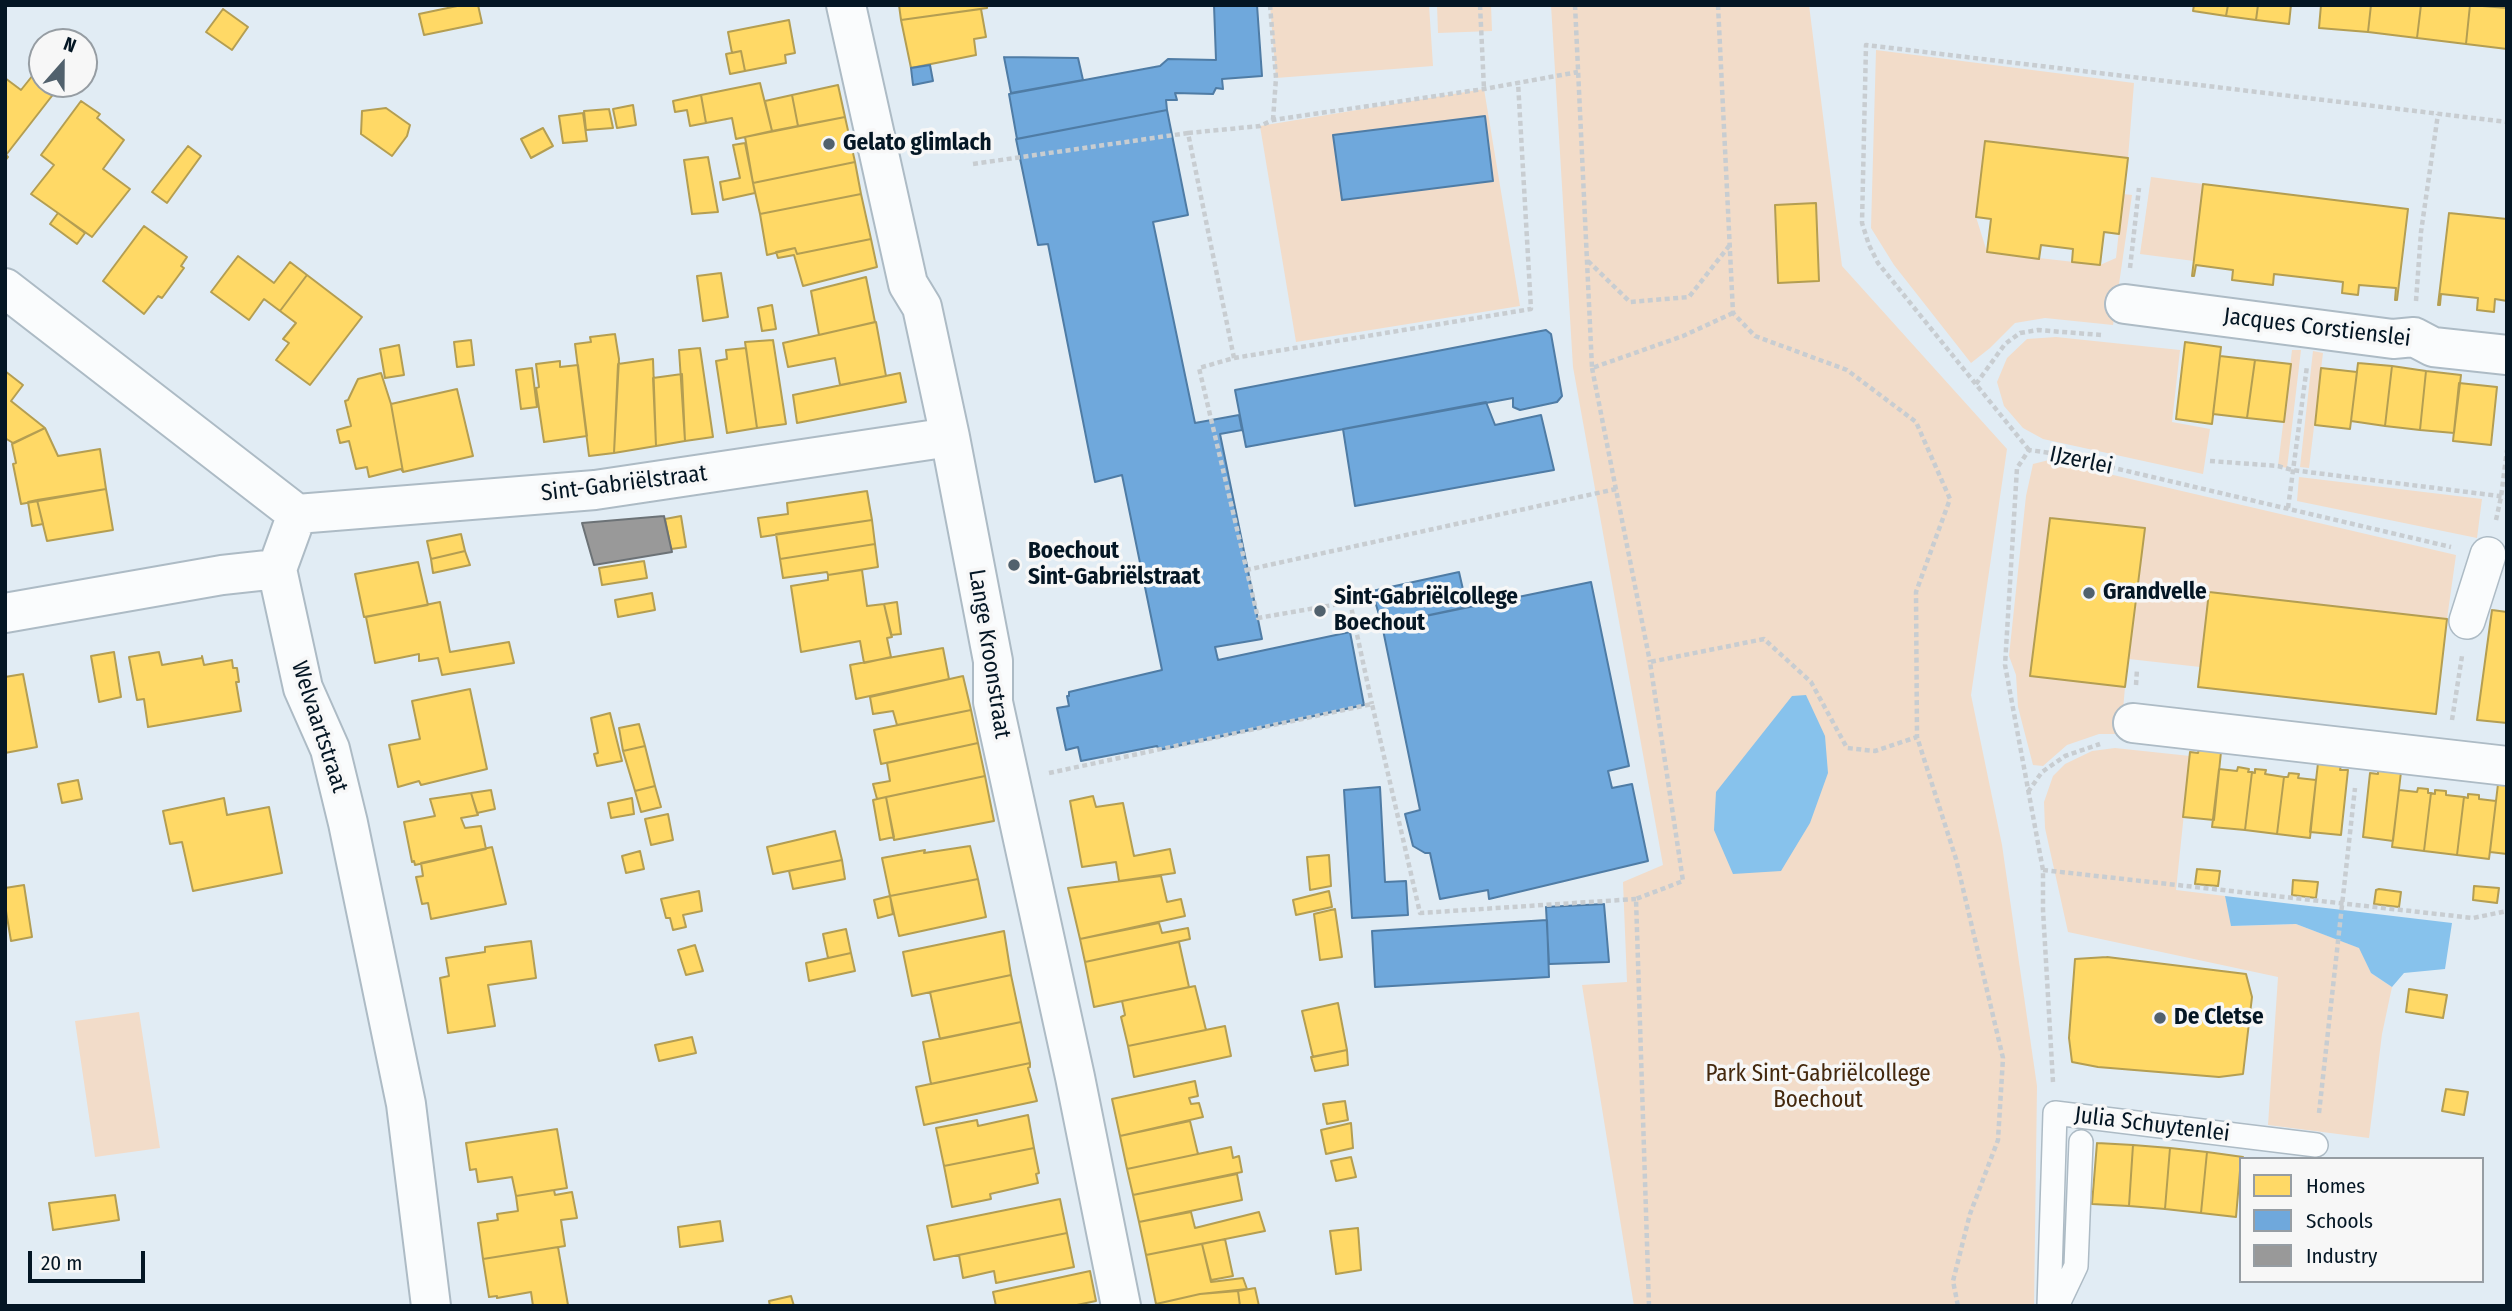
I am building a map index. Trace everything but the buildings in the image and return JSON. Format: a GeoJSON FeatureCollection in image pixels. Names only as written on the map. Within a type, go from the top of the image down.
{"type":"FeatureCollection","features":[{"type":"Feature","properties":{"kind":"street","name":"Lange Kroonstraat"},"geometry":{"type":"LineString","coordinates":[[846,5],[908,284],[922,307],[950,437],[993,661],[993,702],[1075,1077],[1121,1306]]}},
{"type":"Feature","properties":{"kind":"street"},"geometry":{"type":"LineString","coordinates":[[5,288],[297,514],[277,569],[222,575],[5,612]]}},
{"type":"Feature","properties":{"kind":"street","name":"Jacques Corstienslei"},"geometry":{"type":"LineString","coordinates":[[2126,304],[2312,330],[2393,339],[2414,337],[2433,347],[2507,355]]}},
{"type":"Feature","properties":{"kind":"street","name":"Sint-Gabriëlstraat"},"geometry":{"type":"LineString","coordinates":[[297,514],[595,490],[950,437]]}},
{"type":"Feature","properties":{"kind":"street"},"geometry":{"type":"LineString","coordinates":[[2465,637],[2488,555]]}},
{"type":"Feature","properties":{"kind":"street","name":"Welvaartstraat"},"geometry":{"type":"LineString","coordinates":[[277,569],[303,688],[330,749],[351,836],[406,1104],[431,1306]]}},
{"type":"Feature","properties":{"kind":"street"},"geometry":{"type":"LineString","coordinates":[[2133,723],[2507,766]]}},
{"type":"Feature","properties":{"kind":"lane","name":"Julia Schuytenlei"},"geometry":{"type":"LineString","coordinates":[[2049,1306],[2054,1113],[2316,1145]]}},
{"type":"Feature","properties":{"kind":"lane"},"geometry":{"type":"LineString","coordinates":[[2057,1306],[2076,1266],[2081,1142]]}},
{"type":"Feature","properties":{"kind":"path"},"geometry":{"type":"LineString","coordinates":[[1270,5],[1276,78],[1273,120]]}},
{"type":"Feature","properties":{"kind":"path"},"geometry":{"type":"LineString","coordinates":[[1480,5],[1484,89]]}},
{"type":"Feature","properties":{"kind":"path"},"geometry":{"type":"LineString","coordinates":[[1518,82],[1531,309],[1234,358],[1199,368],[1258,618],[1350,602],[1420,913],[1636,899],[1683,881],[1650,662],[1592,368],[1575,5]]}},
{"type":"Feature","properties":{"kind":"path"},"geometry":{"type":"LineString","coordinates":[[1718,5],[1733,313],[1755,336],[1847,370],[1916,422],[1950,499],[1916,592],[1917,737],[1956,859],[2003,1058],[1998,1140],[1970,1214],[1954,1281],[1958,1306]]}},
{"type":"Feature","properties":{"kind":"path"},"geometry":{"type":"LineString","coordinates":[[2029,450],[1878,263],[1869,245],[1862,223],[1866,45],[2507,122]]}},
{"type":"Feature","properties":{"kind":"path"},"geometry":{"type":"LineString","coordinates":[[973,164],[1188,133],[1260,126],[1273,120],[1484,89],[1578,72]]}},
{"type":"Feature","properties":{"kind":"path"},"geometry":{"type":"LineString","coordinates":[[2414,337],[2421,232],[2438,114]]}},
{"type":"Feature","properties":{"kind":"path"},"geometry":{"type":"LineString","coordinates":[[1188,133],[1234,358]]}},
{"type":"Feature","properties":{"kind":"path"},"geometry":{"type":"LineString","coordinates":[[1976,384],[2005,344],[2020,333],[2038,330],[2116,337],[2126,304],[2139,188]]}},
{"type":"Feature","properties":{"kind":"path"},"geometry":{"type":"LineString","coordinates":[[1587,260],[1630,302],[1689,297],[1730,245]]}},
{"type":"Feature","properties":{"kind":"path"},"geometry":{"type":"LineString","coordinates":[[1592,368],[1683,336],[1733,313]]}},
{"type":"Feature","properties":{"kind":"path"},"geometry":{"type":"LineString","coordinates":[[2288,508],[2312,330]]}},
{"type":"Feature","properties":{"kind":"path","name":"IJzerlei"},"geometry":{"type":"LineString","coordinates":[[2054,1113],[2043,870],[2005,665],[2018,468],[2029,450],[2488,555]]}},
{"type":"Feature","properties":{"kind":"path"},"geometry":{"type":"LineString","coordinates":[[2488,555],[2504,497],[2507,450]]}},
{"type":"Feature","properties":{"kind":"path"},"geometry":{"type":"LineString","coordinates":[[2210,461],[2278,466],[2504,497]]}},
{"type":"Feature","properties":{"kind":"path"},"geometry":{"type":"LineString","coordinates":[[1246,570],[1616,489]]}},
{"type":"Feature","properties":{"kind":"path"},"geometry":{"type":"LineString","coordinates":[[2446,759],[2465,637]]}},
{"type":"Feature","properties":{"kind":"path"},"geometry":{"type":"LineString","coordinates":[[1650,662],[1764,639],[1811,682],[1847,748],[1875,751],[1917,737]]}},
{"type":"Feature","properties":{"kind":"path"},"geometry":{"type":"LineString","coordinates":[[1010,781],[1372,704]]}},
{"type":"Feature","properties":{"kind":"path"},"geometry":{"type":"LineString","coordinates":[[2316,1145],[2360,749]]}},
{"type":"Feature","properties":{"kind":"path"},"geometry":{"type":"LineString","coordinates":[[2043,870],[2473,918],[2507,911]]}},
{"type":"Feature","properties":{"kind":"path"},"geometry":{"type":"LineString","coordinates":[[1636,899],[1649,1306]]}},
{"type":"Feature","properties":{"kind":"green space"},"geometry":{"type":"Polygon","coordinates":[[[1270,5],[1429,5],[1433,66],[1276,78],[1270,5]]]}},
{"type":"Feature","properties":{"kind":"green space"},"geometry":{"type":"Polygon","coordinates":[[[1437,5],[1491,5],[1492,31],[1438,33],[1437,5]]]}},
{"type":"Feature","properties":{"kind":"green space","name":"Park Sint-Gabriëlcollege Boechout"},"geometry":{"type":"Polygon","coordinates":[[[1551,5],[1809,5],[1842,266],[2007,449],[1971,695],[2002,845],[2037,1086],[2034,1306],[1634,1306],[1582,985],[1627,982],[1623,882],[1663,865],[1573,367],[1551,5]]]}},
{"type":"Feature","properties":{"kind":"green space"},"geometry":{"type":"Polygon","coordinates":[[[1876,50],[2134,83],[2128,158],[1986,141],[1976,217],[1987,252],[2100,265],[2116,258],[2123,194],[2132,195],[2113,325],[2045,318],[2015,323],[1971,363],[1894,265],[1871,228],[1876,50]]]}},
{"type":"Feature","properties":{"kind":"green space"},"geometry":{"type":"Polygon","coordinates":[[[1484,89],[1520,306],[1296,342],[1260,126],[1484,89]]]}},
{"type":"Feature","properties":{"kind":"green space"},"geometry":{"type":"Polygon","coordinates":[[[2151,177],[2203,184],[2194,261],[2140,254],[2151,177]]]}},
{"type":"Feature","properties":{"kind":"green space"},"geometry":{"type":"Polygon","coordinates":[[[2056,337],[2180,350],[2172,422],[2210,429],[2203,474],[2043,439],[2023,428],[2004,406],[1997,382],[2007,358],[2027,339],[2056,337]]]}},
{"type":"Feature","properties":{"kind":"green space"},"geometry":{"type":"Polygon","coordinates":[[[2292,350],[2301,350],[2287,468],[2278,466],[2292,350]]]}},
{"type":"Feature","properties":{"kind":"green space"},"geometry":{"type":"Polygon","coordinates":[[[2313,351],[2323,353],[2309,468],[2300,467],[2313,351]]]}},
{"type":"Feature","properties":{"kind":"green space"},"geometry":{"type":"Polygon","coordinates":[[[2049,460],[2456,555],[2447,619],[2209,592],[2200,667],[2129,659],[2145,528],[2050,518],[2030,676],[2125,687],[2121,734],[2099,734],[2067,745],[2043,766],[2033,765],[2018,707],[2016,675],[2009,656],[2026,496],[2033,464],[2049,460]]]}},
{"type":"Feature","properties":{"kind":"green space"},"geometry":{"type":"Polygon","coordinates":[[[2299,477],[2482,499],[2477,538],[2297,501],[2299,477]]]}},
{"type":"Feature","properties":{"kind":"green space"},"geometry":{"type":"Polygon","coordinates":[[[2115,748],[2190,756],[2176,890],[2225,896],[2232,926],[2296,924],[2360,948],[2371,973],[2392,987],[2382,1034],[2369,1138],[2268,1125],[2278,977],[2068,932],[2045,828],[2044,802],[2053,776],[2065,764],[2092,751],[2115,748]]]}},
{"type":"Feature","properties":{"kind":"green space"},"geometry":{"type":"Polygon","coordinates":[[[139,1012],[160,1148],[95,1157],[75,1021],[139,1012]]]}},
{"type":"Feature","properties":{"kind":"water"},"geometry":{"type":"Polygon","coordinates":[[[1806,695],[1825,736],[1828,773],[1810,823],[1781,871],[1733,874],[1714,830],[1716,792],[1792,696],[1806,695]]]}},
{"type":"Feature","properties":{"kind":"water"},"geometry":{"type":"Polygon","coordinates":[[[2225,896],[2452,923],[2445,969],[2404,973],[2392,987],[2371,973],[2359,948],[2296,924],[2231,926],[2225,896]]]}},
{"type":"Feature","properties":{"kind":"place","name":"Gelato glimlach"},"geometry":{"type":"Point","coordinates":[829,144]}},
{"type":"Feature","properties":{"kind":"place","name":"Boechout Sint-Gabriëlstraat"},"geometry":{"type":"Point","coordinates":[1014,565]}},
{"type":"Feature","properties":{"kind":"place","name":"Grandvelle"},"geometry":{"type":"Point","coordinates":[2089,593]}},
{"type":"Feature","properties":{"kind":"place","name":"Sint-Gabriëlcollege Boechout"},"geometry":{"type":"Point","coordinates":[1320,611]}},
{"type":"Feature","properties":{"kind":"place","name":"De Cletse"},"geometry":{"type":"Point","coordinates":[2160,1018]}}]}
